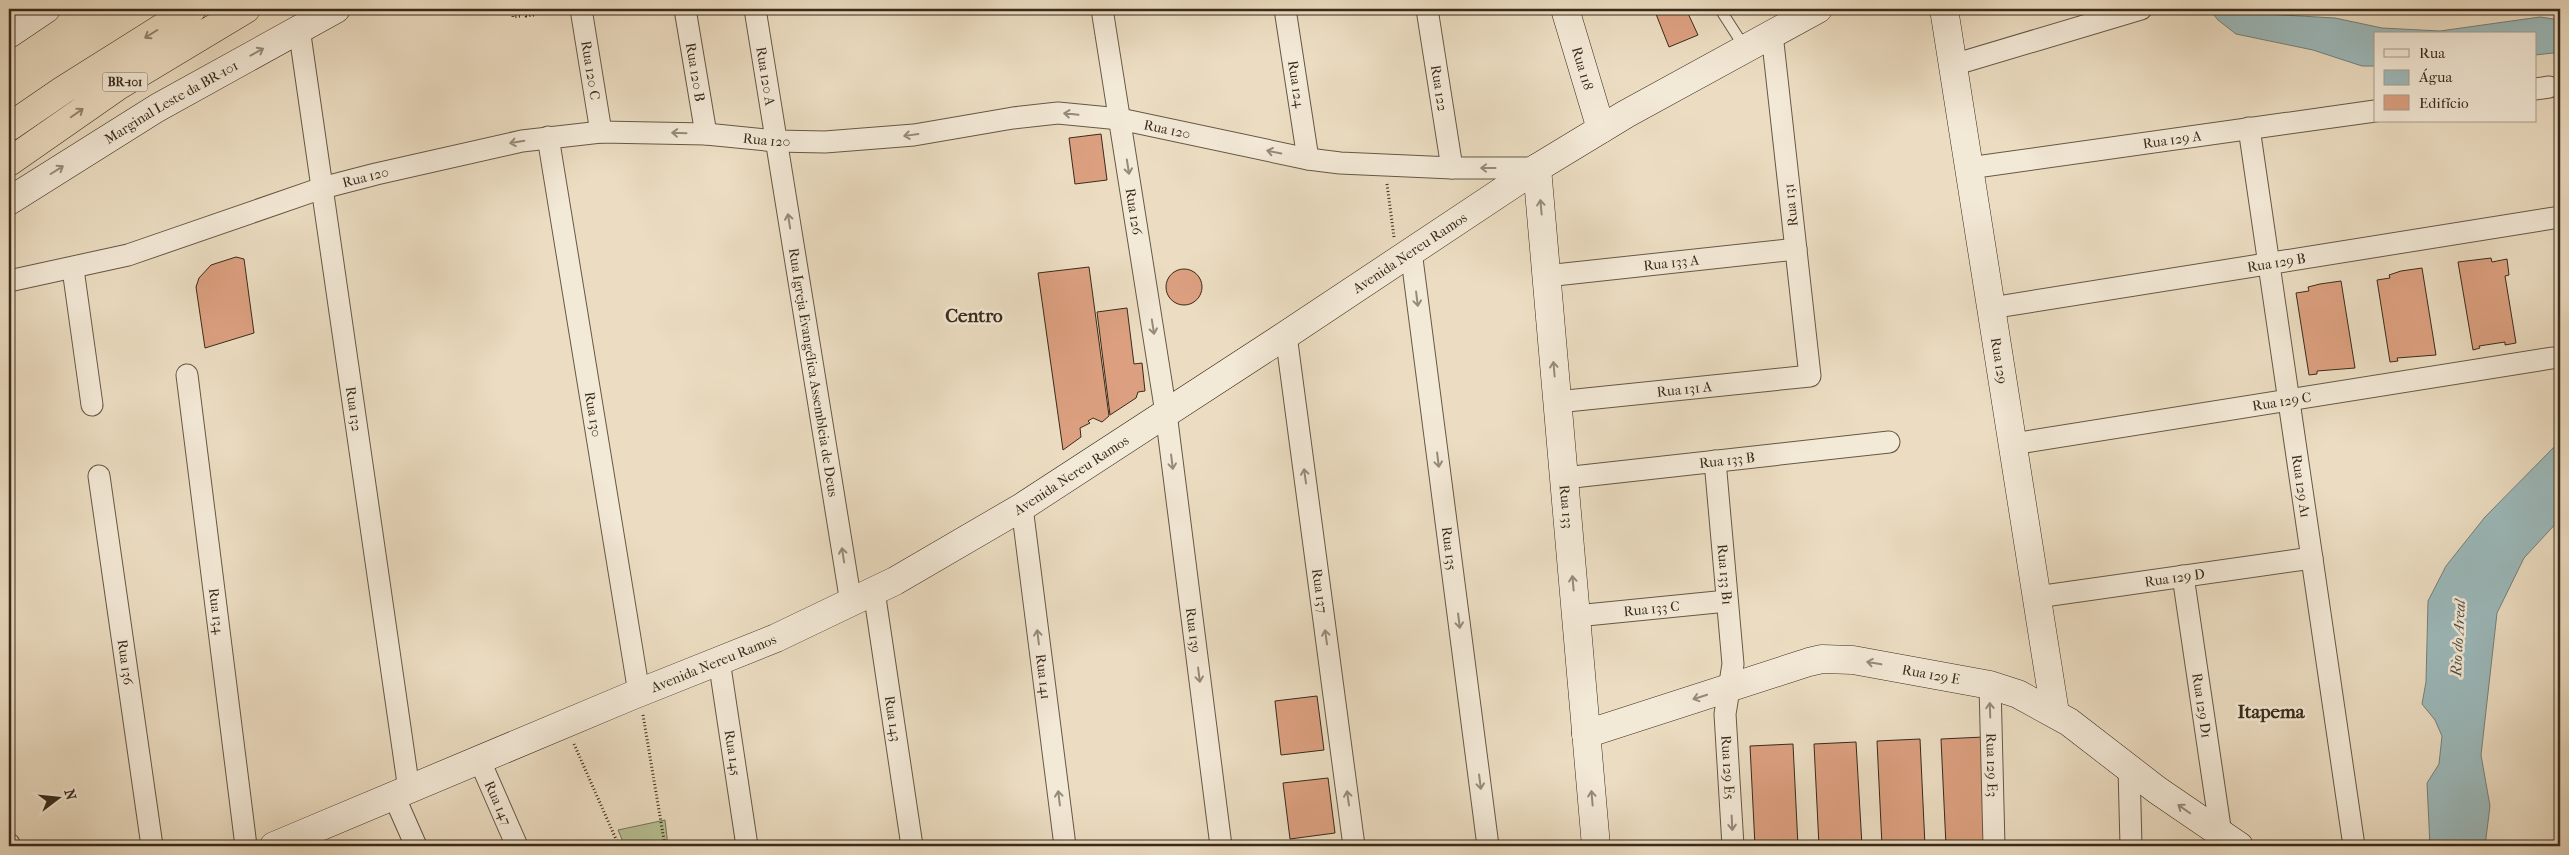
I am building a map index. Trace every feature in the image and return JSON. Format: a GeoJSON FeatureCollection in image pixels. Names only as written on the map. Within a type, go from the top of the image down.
{"type":"FeatureCollection","features":[{"type":"Feature","properties":{"kind":"highway","name":"BR-101"},"geometry":{"type":"LineString","coordinates":[[9,127],[63,90],[192,9]]}},
{"type":"Feature","properties":{"kind":"highway","name":"BR-101"},"geometry":{"type":"LineString","coordinates":[[9,162],[118,86],[246,9]]}},
{"type":"Feature","properties":{"kind":"main road","name":"Marginal Leste da BR-101"},"geometry":{"type":"LineString","coordinates":[[9,201],[149,113],[336,9]]}},
{"type":"Feature","properties":{"kind":"main road","name":"Rua 118"},"geometry":{"type":"LineString","coordinates":[[1565,9],[1601,129]]}},
{"type":"Feature","properties":{"kind":"main road","name":"Avenida Nereu Ramos"},"geometry":{"type":"LineString","coordinates":[[274,846],[639,692],[776,638],[926,565],[1022,507],[1166,414],[1537,168],[1601,129],[1818,9]]}},
{"type":"Feature","properties":{"kind":"main road","name":"Rua 129"},"geometry":{"type":"LineString","coordinates":[[1944,9],[2055,713]]}},
{"type":"Feature","properties":{"kind":"main road","name":"Rua 133"},"geometry":{"type":"LineString","coordinates":[[1537,168],[1596,846]]}},
{"type":"Feature","properties":{"kind":"main road","name":"Rua 129 E"},"geometry":{"type":"LineString","coordinates":[[1586,734],[1809,662],[1838,659],[1990,685],[2018,694],[2055,713],[2230,840]]}},
{"type":"Feature","properties":{"kind":"street","name":"Rua 120 C"},"geometry":{"type":"LineString","coordinates":[[581,9],[601,132]]}},
{"type":"Feature","properties":{"kind":"street","name":"Rua 120 B"},"geometry":{"type":"LineString","coordinates":[[686,9],[706,134]]}},
{"type":"Feature","properties":{"kind":"street","name":"Rua 120 A"},"geometry":{"type":"LineString","coordinates":[[755,9],[776,141]]}},
{"type":"Feature","properties":{"kind":"street","name":"Rua 126"},"geometry":{"type":"LineString","coordinates":[[1102,9],[1166,414]]}},
{"type":"Feature","properties":{"kind":"street","name":"Rua 124"},"geometry":{"type":"LineString","coordinates":[[1284,9],[1308,159]]}},
{"type":"Feature","properties":{"kind":"street","name":"Rua 122"},"geometry":{"type":"LineString","coordinates":[[1427,9],[1452,168]]}},
{"type":"Feature","properties":{"kind":"street"},"geometry":{"type":"LineString","coordinates":[[1953,65],[2141,9]]}},
{"type":"Feature","properties":{"kind":"street","name":"Rua 132"},"geometry":{"type":"LineString","coordinates":[[299,28],[402,793],[416,846]]}},
{"type":"Feature","properties":{"kind":"street","name":"Rua 131"},"geometry":{"type":"LineString","coordinates":[[1772,34],[1810,376]]}},
{"type":"Feature","properties":{"kind":"street","name":"Rua 129 A"},"geometry":{"type":"LineString","coordinates":[[1969,168],[2374,111]]}},
{"type":"Feature","properties":{"kind":"street","name":"Rua 120"},"geometry":{"type":"LineString","coordinates":[[9,281],[73,269],[128,255],[322,188],[446,157],[548,137],[601,132],[706,134],[776,141],[882,138],[1036,114],[1058,113],[1120,119],[1308,159],[1385,166],[1537,168]]}},
{"type":"Feature","properties":{"kind":"street","name":"Rua 129 A1"},"geometry":{"type":"LineString","coordinates":[[2249,128],[2354,846]]}},
{"type":"Feature","properties":{"kind":"street","name":"Rua 130"},"geometry":{"type":"LineString","coordinates":[[548,137],[639,692]]}},
{"type":"Feature","properties":{"kind":"street","name":"Rua Igreja Evangélica Assembleia de Deus"},"geometry":{"type":"LineString","coordinates":[[776,141],[863,597]]}},
{"type":"Feature","properties":{"kind":"street","name":"Rua 129 B"},"geometry":{"type":"LineString","coordinates":[[1991,308],[2560,218]]}},
{"type":"Feature","properties":{"kind":"street","name":"Rua 133 A"},"geometry":{"type":"LineString","coordinates":[[1546,276],[1796,249]]}},
{"type":"Feature","properties":{"kind":"street","name":"Rua 135"},"geometry":{"type":"LineString","coordinates":[[1404,255],[1488,846]]}},
{"type":"Feature","properties":{"kind":"street"},"geometry":{"type":"LineString","coordinates":[[73,269],[92,405]]}},
{"type":"Feature","properties":{"kind":"street","name":"Rua 137"},"geometry":{"type":"LineString","coordinates":[[1286,335],[1354,846]]}},
{"type":"Feature","properties":{"kind":"street","name":"Rua 129 C"},"geometry":{"type":"LineString","coordinates":[[2013,444],[2552,358]]}},
{"type":"Feature","properties":{"kind":"street","name":"Rua 134"},"geometry":{"type":"LineString","coordinates":[[187,375],[246,846]]}},
{"type":"Feature","properties":{"kind":"street","name":"Rua 131 A"},"geometry":{"type":"LineString","coordinates":[[1557,402],[1810,376]]}},
{"type":"Feature","properties":{"kind":"street","name":"Rua 139"},"geometry":{"type":"LineString","coordinates":[[1166,414],[1221,846]]}},
{"type":"Feature","properties":{"kind":"street","name":"Rua 133 B"},"geometry":{"type":"LineString","coordinates":[[1564,478],[1889,442]]}},
{"type":"Feature","properties":{"kind":"street","name":"Rua 133 B1"},"geometry":{"type":"LineString","coordinates":[[1715,461],[1733,664],[1731,688]]}},
{"type":"Feature","properties":{"kind":"street","name":"Rua 136"},"geometry":{"type":"LineString","coordinates":[[99,476],[152,846]]}},
{"type":"Feature","properties":{"kind":"street","name":"Rua 141"},"geometry":{"type":"LineString","coordinates":[[1022,507],[1065,846]]}},
{"type":"Feature","properties":{"kind":"street","name":"Rua 129 D"},"geometry":{"type":"LineString","coordinates":[[2037,597],[2312,558]]}},
{"type":"Feature","properties":{"kind":"street","name":"Rua 129 D1"},"geometry":{"type":"LineString","coordinates":[[2183,576],[2230,840]]}},
{"type":"Feature","properties":{"kind":"street","name":"Rua 143"},"geometry":{"type":"LineString","coordinates":[[863,597],[912,846]]}},
{"type":"Feature","properties":{"kind":"street","name":"Rua 133 C"},"geometry":{"type":"LineString","coordinates":[[1576,616],[1727,601]]}},
{"type":"Feature","properties":{"kind":"street","name":"Rua 145"},"geometry":{"type":"LineString","coordinates":[[719,660],[747,846]]}},
{"type":"Feature","properties":{"kind":"street","name":"Rua 129 E3"},"geometry":{"type":"LineString","coordinates":[[1990,685],[1994,846]]}},
{"type":"Feature","properties":{"kind":"street","name":"Rua 129 E5"},"geometry":{"type":"LineString","coordinates":[[1731,688],[1725,714],[1733,846]]}},
{"type":"Feature","properties":{"kind":"street","name":"Rua 147"},"geometry":{"type":"LineString","coordinates":[[478,759],[517,846]]}},
{"type":"Feature","properties":{"kind":"street"},"geometry":{"type":"LineString","coordinates":[[2129,768],[2131,846]]}},
{"type":"Feature","properties":{"kind":"lane"},"geometry":{"type":"LineString","coordinates":[[1720,9],[1746,48]]}},
{"type":"Feature","properties":{"kind":"path"},"geometry":{"type":"LineString","coordinates":[[512,9],[513,17],[520,16],[518,9]]}},
{"type":"Feature","properties":{"kind":"path"},"geometry":{"type":"LineString","coordinates":[[525,9],[526,16],[534,15],[533,9]]}},
{"type":"Feature","properties":{"kind":"path"},"geometry":{"type":"LineString","coordinates":[[1385,166],[1404,255]]}},
{"type":"Feature","properties":{"kind":"path"},"geometry":{"type":"LineString","coordinates":[[639,692],[665,846]]}},
{"type":"Feature","properties":{"kind":"path"},"geometry":{"type":"LineString","coordinates":[[565,724],[619,846]]}},
{"type":"Feature","properties":{"kind":"green space"},"geometry":{"type":"Polygon","coordinates":[[[665,820],[668,846],[625,846],[618,830],[665,820]]]}},
{"type":"Feature","properties":{"kind":"water"},"geometry":{"type":"Polygon","coordinates":[[[2209,9],[2259,9],[2265,14],[2335,18],[2382,28],[2440,31],[2540,17],[2560,20],[2560,55],[2553,53],[2536,55],[2536,32],[2374,32],[2374,66],[2362,66],[2313,50],[2236,34],[2218,20],[2209,9]]]}},
{"type":"Feature","properties":{"kind":"water","name":"Rio do Areal"},"geometry":{"type":"Polygon","coordinates":[[[2560,441],[2560,519],[2524,558],[2497,613],[2481,755],[2490,806],[2485,846],[2430,846],[2427,783],[2439,764],[2442,736],[2435,720],[2422,704],[2426,682],[2428,601],[2446,566],[2485,517],[2560,441]]]}},
{"type":"Feature","properties":{"kind":"building"},"geometry":{"type":"Polygon","coordinates":[[[1668,9],[1686,9],[1698,35],[1669,47],[1656,14],[1668,9]]]}},
{"type":"Feature","properties":{"kind":"building"},"geometry":{"type":"Polygon","coordinates":[[[1101,134],[1107,180],[1075,184],[1069,138],[1101,134]]]}},
{"type":"Feature","properties":{"kind":"building"},"geometry":{"type":"Polygon","coordinates":[[[236,257],[244,259],[254,333],[205,348],[196,287],[199,278],[211,265],[236,257]]]}},
{"type":"Feature","properties":{"kind":"building"},"geometry":{"type":"Polygon","coordinates":[[[2491,258],[2492,262],[2507,259],[2509,275],[2505,276],[2516,343],[2505,345],[2505,342],[2479,346],[2480,348],[2473,350],[2458,262],[2491,258]]]}},
{"type":"Feature","properties":{"kind":"building"},"geometry":{"type":"Polygon","coordinates":[[[1089,267],[1109,416],[1102,422],[1093,418],[1088,421],[1090,423],[1080,428],[1081,437],[1063,450],[1038,273],[1089,267]]]}},
{"type":"Feature","properties":{"kind":"building"},"geometry":{"type":"Polygon","coordinates":[[[2422,268],[2436,355],[2397,358],[2398,361],[2390,362],[2377,280],[2390,278],[2389,275],[2401,271],[2422,268]]]}},
{"type":"Feature","properties":{"kind":"building"},"geometry":{"type":"Polygon","coordinates":[[[1184,269],[1191,270],[1197,274],[1201,280],[1201,294],[1197,300],[1191,304],[1184,305],[1177,304],[1171,300],[1167,294],[1166,287],[1167,280],[1171,274],[1177,270],[1184,269]]]}},
{"type":"Feature","properties":{"kind":"building"},"geometry":{"type":"Polygon","coordinates":[[[2341,281],[2355,368],[2317,371],[2317,374],[2309,375],[2296,293],[2309,291],[2308,287],[2341,281]]]}},
{"type":"Feature","properties":{"kind":"building"},"geometry":{"type":"Polygon","coordinates":[[[1127,308],[1134,364],[1142,363],[1145,391],[1138,392],[1136,398],[1110,415],[1097,312],[1127,308]]]}},
{"type":"Feature","properties":{"kind":"building"},"geometry":{"type":"Polygon","coordinates":[[[1317,696],[1324,750],[1281,755],[1275,701],[1317,696]]]}},
{"type":"Feature","properties":{"kind":"building"},"geometry":{"type":"Polygon","coordinates":[[[1984,737],[1989,846],[1946,846],[1941,739],[1984,737]]]}},
{"type":"Feature","properties":{"kind":"building"},"geometry":{"type":"Polygon","coordinates":[[[1920,739],[1925,846],[1882,846],[1877,741],[1920,739]]]}},
{"type":"Feature","properties":{"kind":"building"},"geometry":{"type":"Polygon","coordinates":[[[1856,742],[1862,846],[1819,846],[1814,744],[1856,742]]]}},
{"type":"Feature","properties":{"kind":"building"},"geometry":{"type":"Polygon","coordinates":[[[1793,744],[1798,846],[1755,846],[1750,746],[1793,744]]]}},
{"type":"Feature","properties":{"kind":"building"},"geometry":{"type":"Polygon","coordinates":[[[1328,778],[1335,833],[1290,839],[1283,783],[1328,778]]]}},
{"type":"Feature","properties":{"kind":"district","name":"Centro"},"geometry":{"type":"Point","coordinates":[974,316]}},
{"type":"Feature","properties":{"kind":"district","name":"Itapema"},"geometry":{"type":"Point","coordinates":[2271,712]}}]}
